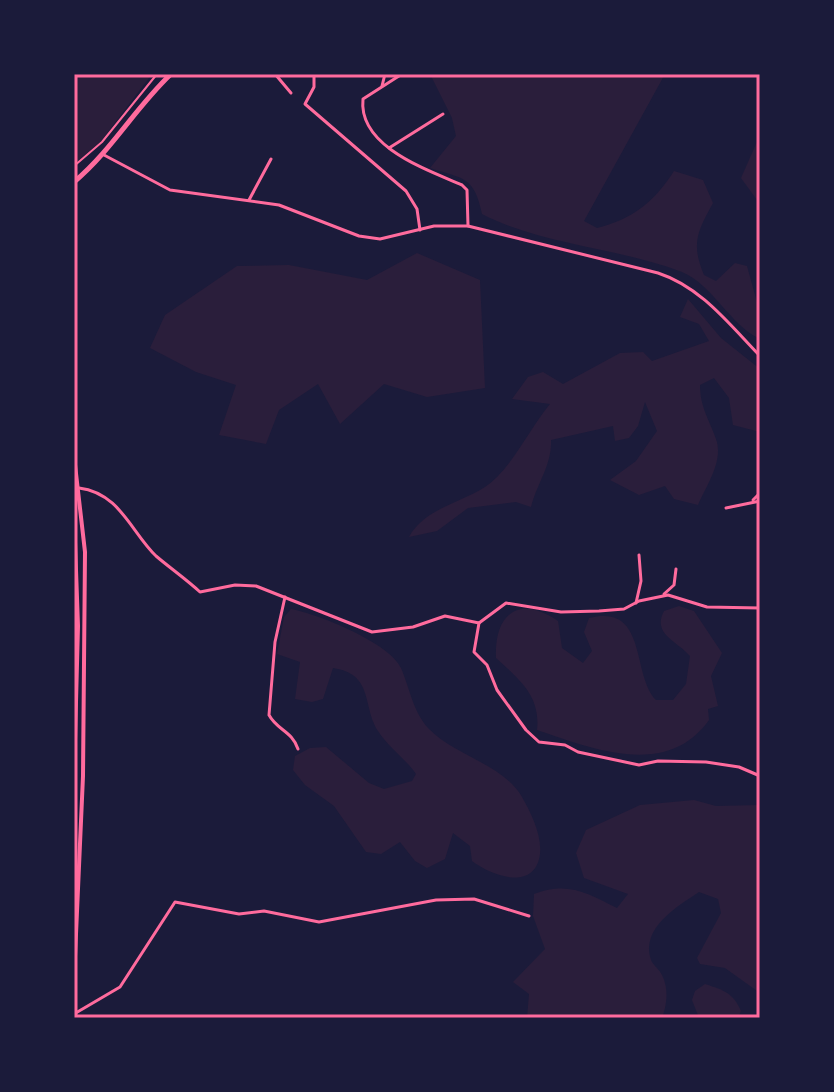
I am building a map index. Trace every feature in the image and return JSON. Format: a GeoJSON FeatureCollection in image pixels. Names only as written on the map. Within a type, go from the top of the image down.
{"type":"FeatureCollection","features":[{"type":"Feature","properties":{"kind":"main road"},"geometry":{"type":"LineString","coordinates":[[74,182],[104,155],[140,105],[171,74]]}},
{"type":"Feature","properties":{"kind":"street"},"geometry":{"type":"LineString","coordinates":[[275,74],[291,93]]}},
{"type":"Feature","properties":{"kind":"street"},"geometry":{"type":"LineString","coordinates":[[314,74],[314,87],[305,104],[406,191],[417,209],[420,230]]}},
{"type":"Feature","properties":{"kind":"street"},"geometry":{"type":"LineString","coordinates":[[382,87],[385,74]]}},
{"type":"Feature","properties":{"kind":"street"},"geometry":{"type":"LineString","coordinates":[[402,74],[363,99],[361,115],[368,129],[389,148],[467,190],[468,226]]}},
{"type":"Feature","properties":{"kind":"street"},"geometry":{"type":"LineString","coordinates":[[389,148],[443,114]]}},
{"type":"Feature","properties":{"kind":"street"},"geometry":{"type":"LineString","coordinates":[[104,155],[170,190],[279,205],[348,233],[371,238],[468,226],[681,280],[710,304],[760,356]]}},
{"type":"Feature","properties":{"kind":"street"},"geometry":{"type":"LineString","coordinates":[[249,200],[271,159]]}},
{"type":"Feature","properties":{"kind":"street"},"geometry":{"type":"LineString","coordinates":[[74,456],[85,552],[83,744],[74,979]]}},
{"type":"Feature","properties":{"kind":"street"},"geometry":{"type":"LineString","coordinates":[[76,488],[92,489],[112,503],[136,527],[155,554],[200,592],[235,585],[256,586],[372,632],[413,627],[445,616],[479,623]]}},
{"type":"Feature","properties":{"kind":"street"},"geometry":{"type":"LineString","coordinates":[[753,500],[760,493]]}},
{"type":"Feature","properties":{"kind":"street"},"geometry":{"type":"LineString","coordinates":[[726,508],[760,501]]}},
{"type":"Feature","properties":{"kind":"street"},"geometry":{"type":"LineString","coordinates":[[74,514],[74,778]]}},
{"type":"Feature","properties":{"kind":"street"},"geometry":{"type":"LineString","coordinates":[[636,603],[641,581],[639,555]]}},
{"type":"Feature","properties":{"kind":"street"},"geometry":{"type":"LineString","coordinates":[[661,596],[674,585],[676,569]]}},
{"type":"Feature","properties":{"kind":"street"},"geometry":{"type":"LineString","coordinates":[[760,608],[707,607],[668,595],[624,609],[561,612],[506,603],[479,623],[474,652],[487,665],[497,690],[526,730],[539,742],[565,745],[578,752],[639,765],[658,761],[706,762],[739,767],[760,776]]}},
{"type":"Feature","properties":{"kind":"street"},"geometry":{"type":"LineString","coordinates":[[285,597],[275,642],[269,715],[273,724],[287,731],[298,749]]}},
{"type":"Feature","properties":{"kind":"street"},"geometry":{"type":"LineString","coordinates":[[74,744],[83,744]]}},
{"type":"Feature","properties":{"kind":"street"},"geometry":{"type":"LineString","coordinates":[[74,1014],[120,987],[175,902],[239,914],[264,911],[319,922],[436,900],[474,899],[529,916]]}},
{"type":"Feature","properties":{"kind":"path"},"geometry":{"type":"LineString","coordinates":[[74,166],[102,142],[157,74]]}},
{"type":"Feature","properties":{"kind":"shaded area"},"geometry":{"type":"Polygon","coordinates":[[[74,74],[152,74],[101,141],[74,164],[74,74]]]}},
{"type":"Feature","properties":{"kind":"shaded area"},"geometry":{"type":"Polygon","coordinates":[[[430,74],[665,74],[584,221],[597,228],[632,214],[659,192],[674,171],[703,180],[713,203],[698,238],[700,264],[704,275],[716,281],[735,263],[747,266],[760,313],[760,339],[749,333],[703,286],[682,272],[530,233],[482,214],[475,192],[466,181],[430,168],[456,136],[452,118],[430,74]]]}},
{"type":"Feature","properties":{"kind":"shaded area"},"geometry":{"type":"Polygon","coordinates":[[[760,135],[760,204],[741,178],[760,135]]]}},
{"type":"Feature","properties":{"kind":"shaded area"},"geometry":{"type":"Polygon","coordinates":[[[417,253],[480,280],[485,388],[427,397],[384,384],[340,424],[318,384],[279,410],[266,444],[219,435],[236,385],[196,372],[150,348],[165,315],[237,266],[289,265],[367,280],[417,253]]]}},
{"type":"Feature","properties":{"kind":"shaded area"},"geometry":{"type":"Polygon","coordinates":[[[688,299],[721,338],[760,369],[760,432],[733,425],[729,398],[714,378],[700,385],[718,456],[698,505],[674,499],[665,486],[639,495],[610,480],[636,461],[657,431],[645,402],[638,426],[629,438],[615,441],[613,426],[551,440],[547,466],[531,507],[516,502],[468,508],[437,531],[409,537],[433,513],[485,487],[511,460],[550,404],[512,399],[528,377],[543,372],[563,384],[620,353],[643,352],[652,361],[709,341],[699,324],[680,317],[688,299]]]}},
{"type":"Feature","properties":{"kind":"shaded area"},"geometry":{"type":"Polygon","coordinates":[[[679,606],[694,611],[722,653],[711,676],[718,706],[708,709],[709,720],[692,738],[672,749],[651,754],[605,751],[537,730],[536,707],[527,689],[496,658],[496,643],[504,620],[521,609],[532,609],[558,621],[562,648],[583,663],[592,651],[584,632],[589,618],[608,616],[621,621],[630,630],[648,688],[656,700],[673,700],[686,684],[690,656],[663,631],[661,619],[664,611],[679,606]]]}},
{"type":"Feature","properties":{"kind":"shaded area"},"geometry":{"type":"Polygon","coordinates":[[[291,609],[335,623],[383,649],[401,668],[415,708],[429,729],[514,786],[529,810],[539,839],[540,854],[530,873],[512,877],[480,867],[472,861],[470,846],[453,833],[445,859],[427,868],[415,861],[400,842],[381,854],[366,852],[334,806],[305,785],[293,770],[295,756],[310,748],[326,747],[369,783],[384,789],[412,781],[416,774],[378,731],[361,684],[346,671],[333,668],[323,699],[312,702],[295,699],[300,662],[277,654],[284,617],[291,609]]]}},
{"type":"Feature","properties":{"kind":"shaded area"},"geometry":{"type":"Polygon","coordinates":[[[694,800],[716,806],[760,805],[760,993],[725,968],[700,964],[697,958],[721,913],[718,899],[699,892],[663,919],[651,938],[651,960],[666,986],[662,1018],[527,1018],[529,994],[513,982],[545,949],[533,916],[534,894],[546,890],[577,890],[617,908],[628,894],[584,878],[576,853],[586,830],[640,805],[694,800]]]}},
{"type":"Feature","properties":{"kind":"shaded area"},"geometry":{"type":"Polygon","coordinates":[[[705,984],[731,996],[741,1011],[738,1018],[699,1018],[692,1000],[695,991],[705,984]]]}}]}
